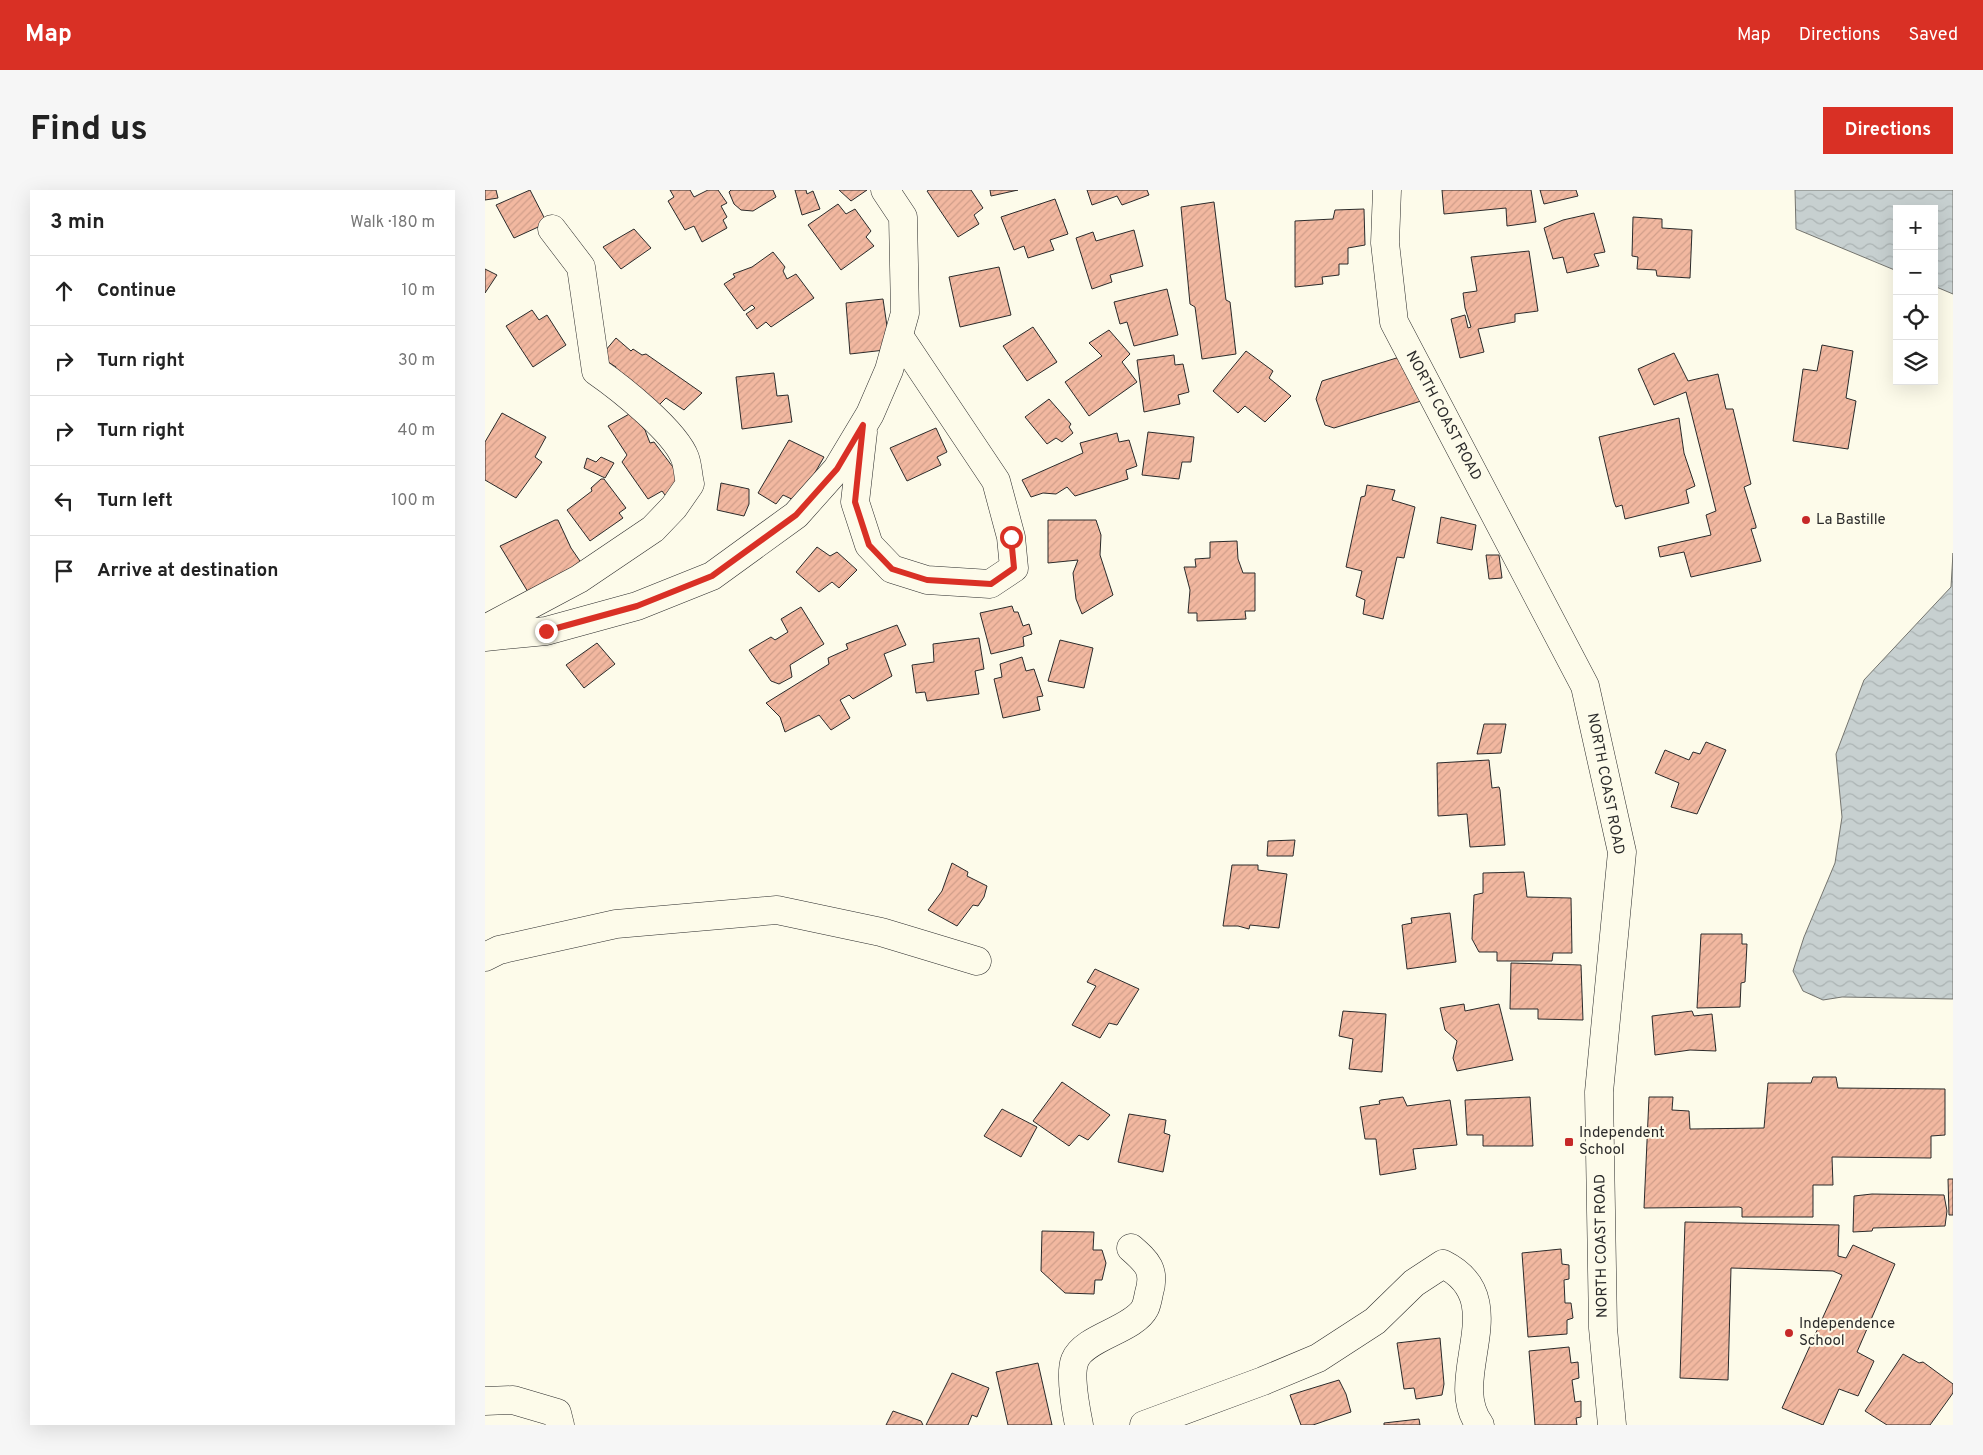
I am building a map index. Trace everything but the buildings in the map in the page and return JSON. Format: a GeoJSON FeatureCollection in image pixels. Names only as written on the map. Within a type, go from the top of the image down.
{"type":"FeatureCollection","features":[{"type":"Feature","properties":{"kind":"street"},"geometry":{"type":"LineString","coordinates":[[485,637],[546,631],[637,606],[712,576],[796,515],[837,469],[863,425],[889,370],[899,336],[905,314],[903,216],[885,190]]}},
{"type":"Feature","properties":{"kind":"street","name":"NORTH COAST ROAD"},"geometry":{"type":"LineString","coordinates":[[1387,190],[1385,243],[1394,322],[1585,686],[1622,852],[1599,1092],[1603,1328],[1612,1425]]}},
{"type":"Feature","properties":{"kind":"street"},"geometry":{"type":"LineString","coordinates":[[485,629],[579,579],[653,529],[674,507],[690,484],[685,456],[667,432],[619,387],[596,371],[581,267],[551,229]]}},
{"type":"Feature","properties":{"kind":"street"},"geometry":{"type":"LineString","coordinates":[[863,425],[855,502],[869,545],[892,569],[927,580],[991,584],[1014,568],[1011,537],[997,481],[899,336]]}},
{"type":"Feature","properties":{"kind":"street"},"geometry":{"type":"LineString","coordinates":[[485,957],[499,950],[617,924],[777,910],[881,932],[977,961]]}},
{"type":"Feature","properties":{"kind":"street"},"geometry":{"type":"LineString","coordinates":[[1079,1425],[1074,1393],[1075,1360],[1085,1348],[1120,1329],[1144,1310],[1151,1288],[1152,1271],[1144,1259],[1131,1248]]}},
{"type":"Feature","properties":{"kind":"street"},"geometry":{"type":"LineString","coordinates":[[1144,1425],[1263,1381],[1318,1358],[1375,1321],[1414,1283],[1443,1264],[1454,1270],[1463,1280],[1473,1294],[1478,1311],[1469,1385],[1472,1415],[1480,1425]]}},
{"type":"Feature","properties":{"kind":"street"},"geometry":{"type":"LineString","coordinates":[[485,1401],[513,1400],[537,1406],[557,1413],[560,1425]]}},
{"type":"Feature","properties":{"kind":"water"},"geometry":{"type":"Polygon","coordinates":[[[1795,190],[1953,190],[1953,294],[1938,288],[1938,205],[1893,205],[1893,269],[1796,229],[1795,190]]]}},
{"type":"Feature","properties":{"kind":"water"},"geometry":{"type":"Polygon","coordinates":[[[1953,553],[1953,999],[1842,997],[1823,1000],[1803,991],[1793,971],[1804,937],[1835,863],[1842,817],[1836,754],[1864,680],[1951,587],[1953,553]]]}},
{"type":"Feature","properties":{"kind":"place","name":"La Bastille"},"geometry":{"type":"Point","coordinates":[1806,520]}},
{"type":"Feature","properties":{"kind":"place","name":"Independent School"},"geometry":{"type":"Point","coordinates":[1569,1142]}},
{"type":"Feature","properties":{"kind":"place","name":"Independence School"},"geometry":{"type":"Point","coordinates":[1789,1333]}},
{"type":"Feature","properties":{"kind":"route"},"geometry":{"type":"LineString","coordinates":[[546,631],[637,606],[712,576],[796,515],[837,469],[863,425],[855,502],[869,545],[892,569],[927,580],[965,584],[991,584],[1014,568],[1011,537]]}}]}
